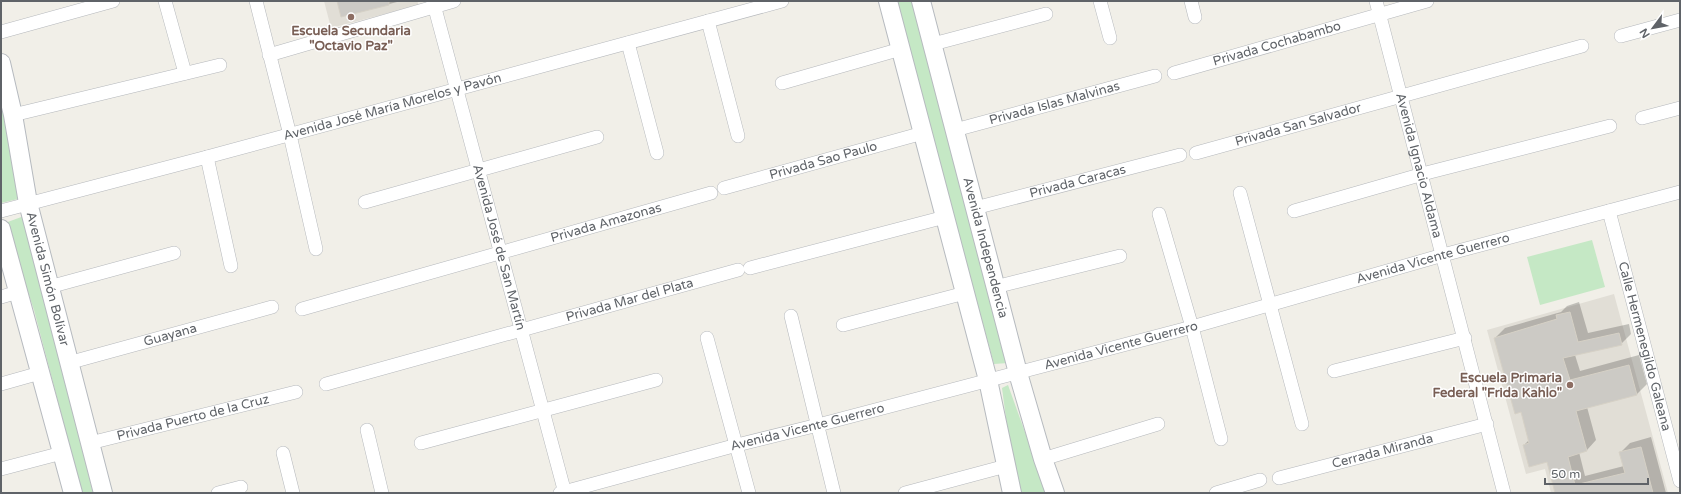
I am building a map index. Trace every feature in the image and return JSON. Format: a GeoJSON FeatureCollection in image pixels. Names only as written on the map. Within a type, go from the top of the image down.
{"type":"FeatureCollection","features":[{"type":"Feature","properties":{"kind":"main road"},"geometry":{"type":"LineString","coordinates":[[888,1],[988,380],[1012,493]]}},
{"type":"Feature","properties":{"kind":"main road","name":"Avenida Independencia"},"geometry":{"type":"LineString","coordinates":[[921,1],[1018,373],[1043,459],[1055,493]]}},
{"type":"Feature","properties":{"kind":"main road","name":"Avenida Simón Bolívar"},"geometry":{"type":"LineString","coordinates":[[1,63],[13,115],[28,203],[68,363],[103,493]]}},
{"type":"Feature","properties":{"kind":"main road"},"geometry":{"type":"LineString","coordinates":[[1,229],[73,493]]}},
{"type":"Feature","properties":{"kind":"street"},"geometry":{"type":"LineString","coordinates":[[1,32],[113,1]]}},
{"type":"Feature","properties":{"kind":"street"},"geometry":{"type":"LineString","coordinates":[[165,1],[185,73]]}},
{"type":"Feature","properties":{"kind":"street"},"geometry":{"type":"LineString","coordinates":[[256,1],[290,135],[316,249]]}},
{"type":"Feature","properties":{"kind":"street"},"geometry":{"type":"LineString","coordinates":[[269,55],[434,4],[454,1]]}},
{"type":"Feature","properties":{"kind":"street","name":"Avenida José María Morelos y Pavón"},"geometry":{"type":"LineString","coordinates":[[1,211],[290,135],[782,1]]}},
{"type":"Feature","properties":{"kind":"street"},"geometry":{"type":"LineString","coordinates":[[1100,1],[1110,38]]}},
{"type":"Feature","properties":{"kind":"street"},"geometry":{"type":"LineString","coordinates":[[1191,1],[1195,17]]}},
{"type":"Feature","properties":{"kind":"street","name":"Avenida Ignacio Aldama"},"geometry":{"type":"LineString","coordinates":[[1376,1],[1465,338],[1504,493]]}},
{"type":"Feature","properties":{"kind":"street","name":"Privada Cochabambo"},"geometry":{"type":"LineString","coordinates":[[1174,73],[1427,1]]}},
{"type":"Feature","properties":{"kind":"street","name":"Avenida José de San Martín"},"geometry":{"type":"LineString","coordinates":[[434,4],[563,493]]}},
{"type":"Feature","properties":{"kind":"street"},"geometry":{"type":"LineString","coordinates":[[933,44],[1046,14]]}},
{"type":"Feature","properties":{"kind":"street"},"geometry":{"type":"LineString","coordinates":[[1621,36],[1680,20]]}},
{"type":"Feature","properties":{"kind":"street"},"geometry":{"type":"LineString","coordinates":[[708,21],[738,136]]}},
{"type":"Feature","properties":{"kind":"street"},"geometry":{"type":"LineString","coordinates":[[628,43],[657,154]]}},
{"type":"Feature","properties":{"kind":"street","name":"Privada San Salvador"},"geometry":{"type":"LineString","coordinates":[[1196,153],[1582,46]]}},
{"type":"Feature","properties":{"kind":"street"},"geometry":{"type":"LineString","coordinates":[[782,84],[900,49]]}},
{"type":"Feature","properties":{"kind":"street"},"geometry":{"type":"LineString","coordinates":[[13,115],[220,65]]}},
{"type":"Feature","properties":{"kind":"street","name":"Privada Islas Malvinas"},"geometry":{"type":"LineString","coordinates":[[955,130],[1155,76]]}},
{"type":"Feature","properties":{"kind":"street"},"geometry":{"type":"LineString","coordinates":[[1642,118],[1680,108]]}},
{"type":"Feature","properties":{"kind":"street"},"geometry":{"type":"LineString","coordinates":[[1294,211],[1422,174],[1610,126]]}},
{"type":"Feature","properties":{"kind":"street","name":"Privada Sao Paulo"},"geometry":{"type":"LineString","coordinates":[[724,188],[923,133]]}},
{"type":"Feature","properties":{"kind":"street"},"geometry":{"type":"LineString","coordinates":[[365,202],[597,137]]}},
{"type":"Feature","properties":{"kind":"street","name":"Privada Caracas"},"geometry":{"type":"LineString","coordinates":[[975,208],[1180,155]]}},
{"type":"Feature","properties":{"kind":"street"},"geometry":{"type":"LineString","coordinates":[[207,157],[231,266]]}},
{"type":"Feature","properties":{"kind":"street","name":"Avenida Vicente Guerrero"},"geometry":{"type":"LineString","coordinates":[[563,493],[737,445],[1192,327],[1443,255],[1680,192]]}},
{"type":"Feature","properties":{"kind":"street","name":"Privada Amazonas"},"geometry":{"type":"LineString","coordinates":[[302,309],[711,193]]}},
{"type":"Feature","properties":{"kind":"street"},"geometry":{"type":"LineString","coordinates":[[1240,193],[1302,424]]}},
{"type":"Feature","properties":{"kind":"street","name":"Calle Hermenegildo Galeana"},"geometry":{"type":"LineString","coordinates":[[1609,211],[1680,481]]}},
{"type":"Feature","properties":{"kind":"street"},"geometry":{"type":"LineString","coordinates":[[1158,214],[1192,327],[1222,439]]}},
{"type":"Feature","properties":{"kind":"street","name":"Privada Mar del Plata"},"geometry":{"type":"LineString","coordinates":[[326,384],[744,269],[945,217]]}},
{"type":"Feature","properties":{"kind":"street"},"geometry":{"type":"LineString","coordinates":[[49,287],[174,253]]}},
{"type":"Feature","properties":{"kind":"street"},"geometry":{"type":"LineString","coordinates":[[995,287],[1120,256]]}},
{"type":"Feature","properties":{"kind":"street"},"geometry":{"type":"LineString","coordinates":[[1,297],[18,292]]}},
{"type":"Feature","properties":{"kind":"street"},"geometry":{"type":"LineString","coordinates":[[843,325],[965,293]]}},
{"type":"Feature","properties":{"kind":"street","name":"Guayana"},"geometry":{"type":"LineString","coordinates":[[68,363],[272,307]]}},
{"type":"Feature","properties":{"kind":"street"},"geometry":{"type":"LineString","coordinates":[[791,316],[834,493]]}},
{"type":"Feature","properties":{"kind":"street"},"geometry":{"type":"LineString","coordinates":[[707,338],[749,493]]}},
{"type":"Feature","properties":{"kind":"street"},"geometry":{"type":"LineString","coordinates":[[1334,371],[1465,338]]}},
{"type":"Feature","properties":{"kind":"street"},"geometry":{"type":"LineString","coordinates":[[1,384],[40,373]]}},
{"type":"Feature","properties":{"kind":"street"},"geometry":{"type":"LineString","coordinates":[[421,443],[656,380]]}},
{"type":"Feature","properties":{"kind":"street","name":"Privada Puerto de la Cruz"},"geometry":{"type":"LineString","coordinates":[[90,443],[296,392]]}},
{"type":"Feature","properties":{"kind":"street"},"geometry":{"type":"LineString","coordinates":[[1043,459],[1158,424]]}},
{"type":"Feature","properties":{"kind":"street","name":"Cerrada Miranda"},"geometry":{"type":"LineString","coordinates":[[1279,478],[1487,424]]}},
{"type":"Feature","properties":{"kind":"street"},"geometry":{"type":"LineString","coordinates":[[367,430],[382,493]]}},
{"type":"Feature","properties":{"kind":"street"},"geometry":{"type":"LineString","coordinates":[[1,468],[62,453]]}},
{"type":"Feature","properties":{"kind":"street"},"geometry":{"type":"LineString","coordinates":[[283,453],[293,493]]}},
{"type":"Feature","properties":{"kind":"street"},"geometry":{"type":"LineString","coordinates":[[905,493],[1006,466]]}},
{"type":"Feature","properties":{"kind":"street"},"geometry":{"type":"LineString","coordinates":[[1216,493],[1260,480]]}},
{"type":"Feature","properties":{"kind":"street"},"geometry":{"type":"LineString","coordinates":[[218,493],[241,487]]}},
{"type":"Feature","properties":{"kind":"shaded area","name":"Escuela Secundaria \"Octavio Paz\""},"geometry":{"type":"Polygon","coordinates":[[[324,1],[417,1],[419,5],[331,28],[324,1]]]}},
{"type":"Feature","properties":{"kind":"shaded area","name":"Escuela Primaria Federal \"Frida Kahlo\""},"geometry":{"type":"Polygon","coordinates":[[[1614,294],[1668,493],[1551,493],[1545,469],[1526,474],[1487,330],[1614,294]]]}},
{"type":"Feature","properties":{"kind":"green space"},"geometry":{"type":"Polygon","coordinates":[[[894,1],[912,1],[1008,363],[994,364],[894,1]]]}},
{"type":"Feature","properties":{"kind":"green space"},"geometry":{"type":"Polygon","coordinates":[[[1,102],[18,199],[1,203],[1,102]]]}},
{"type":"Feature","properties":{"kind":"green space"},"geometry":{"type":"Polygon","coordinates":[[[24,216],[93,493],[82,493],[34,310],[5,223],[24,216]]]}},
{"type":"Feature","properties":{"kind":"green space"},"geometry":{"type":"Polygon","coordinates":[[[1592,240],[1605,287],[1540,305],[1527,257],[1592,240]]]}},
{"type":"Feature","properties":{"kind":"green space"},"geometry":{"type":"Polygon","coordinates":[[[1008,385],[1047,493],[1019,493],[1012,464],[1002,388],[1008,385]]]}},
{"type":"Feature","properties":{"kind":"building"},"geometry":{"type":"Polygon","coordinates":[[[337,1],[389,1],[389,5],[341,17],[337,1]]]}},
{"type":"Feature","properties":{"kind":"building"},"geometry":{"type":"Polygon","coordinates":[[[1570,312],[1578,342],[1619,333],[1622,345],[1563,358],[1570,380],[1629,365],[1637,395],[1576,411],[1587,451],[1568,457],[1575,485],[1625,473],[1619,452],[1641,447],[1653,493],[1555,493],[1547,462],[1529,467],[1523,445],[1529,443],[1521,412],[1515,414],[1494,338],[1557,319],[1556,315],[1570,312]]]}},
{"type":"Feature","properties":{"kind":"place","name":"Escuela Secundaria \"Octavio Paz\""},"geometry":{"type":"Point","coordinates":[351,17]}},
{"type":"Feature","properties":{"kind":"place","name":"Escuela Primaria Federal \"Frida Kahlo\""},"geometry":{"type":"Point","coordinates":[1570,385]}}]}
